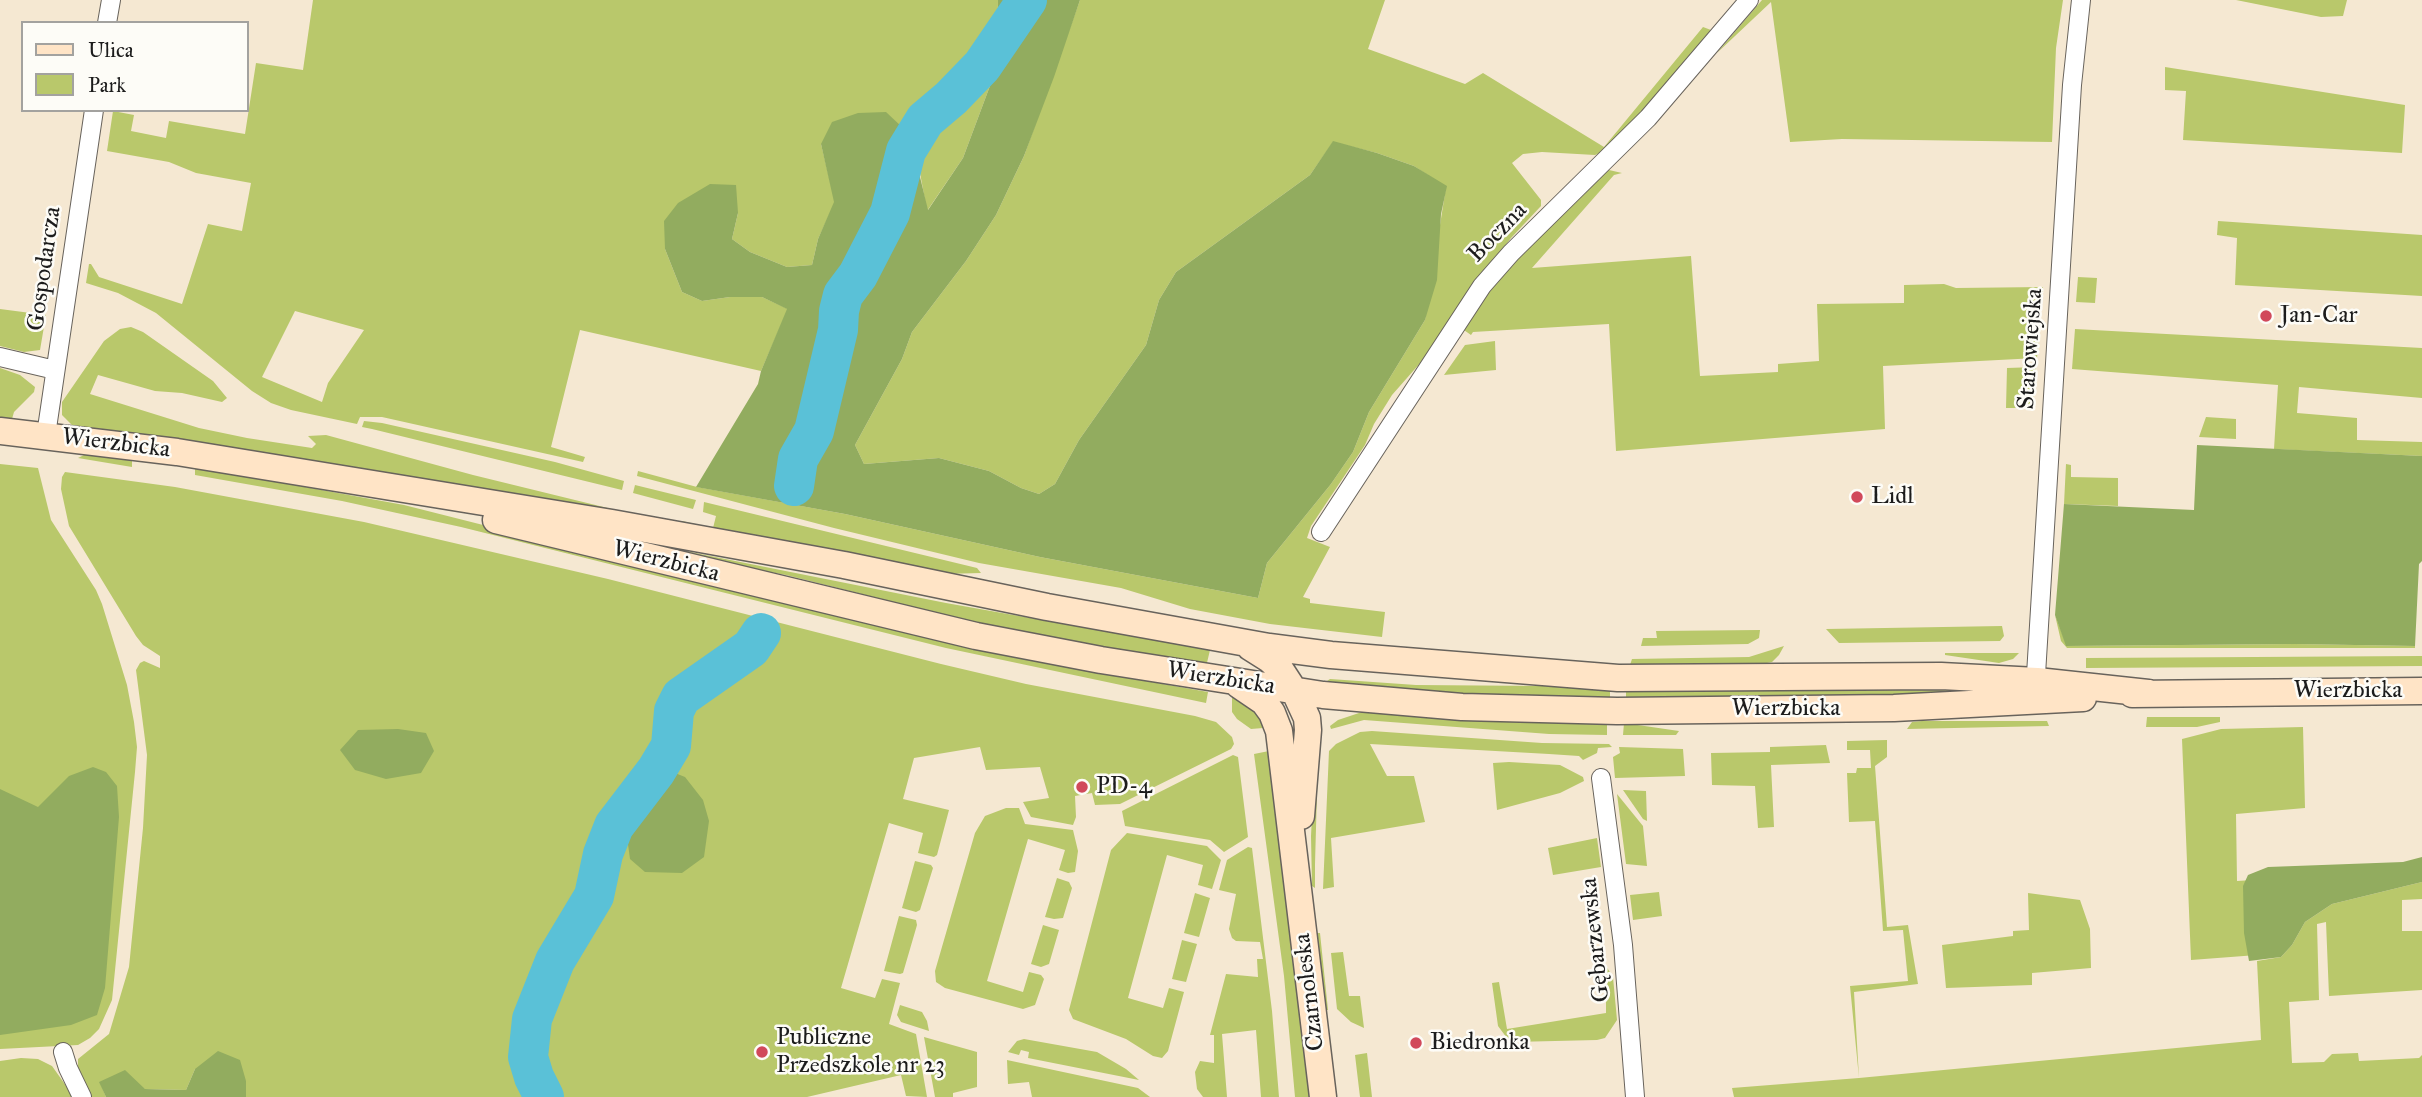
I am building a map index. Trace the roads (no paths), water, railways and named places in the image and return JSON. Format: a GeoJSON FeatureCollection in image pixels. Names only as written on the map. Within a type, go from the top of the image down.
{"type":"FeatureCollection","features":[{"type":"Feature","properties":{"kind":"street"},"geometry":{"type":"LineString","coordinates":[[107,21],[111,0]]}},
{"type":"Feature","properties":{"kind":"street","name":"Boczna"},"geometry":{"type":"LineString","coordinates":[[1321,532],[1482,286],[1511,253],[1648,118],[1749,0]]}},
{"type":"Feature","properties":{"kind":"street","name":"Starowiejska"},"geometry":{"type":"LineString","coordinates":[[2035,692],[2072,85],[2081,0]]}},
{"type":"Feature","properties":{"kind":"street","name":"Gospodarcza"},"geometry":{"type":"LineString","coordinates":[[46,435],[94,112]]}},
{"type":"Feature","properties":{"kind":"street"},"geometry":{"type":"LineString","coordinates":[[0,357],[55,370]]}},
{"type":"Feature","properties":{"kind":"street","name":"Wierzbicka"},"geometry":{"type":"LineString","coordinates":[[0,431],[177,452],[612,523],[844,565],[1046,607],[1238,641],[1356,657],[1618,678],[1941,676],[2035,692]]}},
{"type":"Feature","properties":{"kind":"street","name":"Wierzbicka"},"geometry":{"type":"LineString","coordinates":[[314,475],[976,636],[1101,660],[1295,692],[1349,698],[1462,707],[1617,711],[1894,708],[2035,692],[2422,691]]}},
{"type":"Feature","properties":{"kind":"street","name":"Czarnoleska"},"geometry":{"type":"LineString","coordinates":[[1238,641],[1269,659],[1280,669],[1307,718],[1298,888]]}},
{"type":"Feature","properties":{"kind":"street"},"geometry":{"type":"LineString","coordinates":[[1279,731],[1283,706],[1295,692],[1324,668],[1356,657]]}},
{"type":"Feature","properties":{"kind":"street"},"geometry":{"type":"LineString","coordinates":[[1230,681],[1264,702],[1279,731]]}},
{"type":"Feature","properties":{"kind":"street"},"geometry":{"type":"LineString","coordinates":[[1308,730],[1321,712],[1332,703],[1349,698]]}},
{"type":"Feature","properties":{"kind":"street","name":"Czarnoleska"},"geometry":{"type":"LineString","coordinates":[[1279,731],[1323,1097]]}},
{"type":"Feature","properties":{"kind":"street","name":"Gębarzewska"},"geometry":{"type":"LineString","coordinates":[[1601,778],[1623,944],[1635,1097]]}},
{"type":"Feature","properties":{"kind":"street"},"geometry":{"type":"LineString","coordinates":[[63,1052],[82,1097]]}},
{"type":"Feature","properties":{"kind":"waterway"},"geometry":{"type":"LineString","coordinates":[[794,486],[798,459],[814,431],[838,330],[843,295],[858,275],[890,213],[906,151],[925,120],[982,66],[1027,0]]}},
{"type":"Feature","properties":{"kind":"waterway"},"geometry":{"type":"LineString","coordinates":[[544,1097],[528,1057],[532,1019],[555,961],[594,896],[603,854],[614,826],[656,771],[671,746],[674,711],[681,697],[751,648],[761,633]]}},
{"type":"Feature","properties":{"kind":"place","name":"Jan-Car"},"geometry":{"type":"Point","coordinates":[2266,316]}},
{"type":"Feature","properties":{"kind":"place","name":"Lidl"},"geometry":{"type":"Point","coordinates":[1857,497]}},
{"type":"Feature","properties":{"kind":"place","name":"PD-4"},"geometry":{"type":"Point","coordinates":[1082,787]}},
{"type":"Feature","properties":{"kind":"place","name":"Biedronka"},"geometry":{"type":"Point","coordinates":[1416,1043]}},
{"type":"Feature","properties":{"kind":"place","name":"Publiczne Przedszkole nr 23"},"geometry":{"type":"Point","coordinates":[762,1052]}}]}
